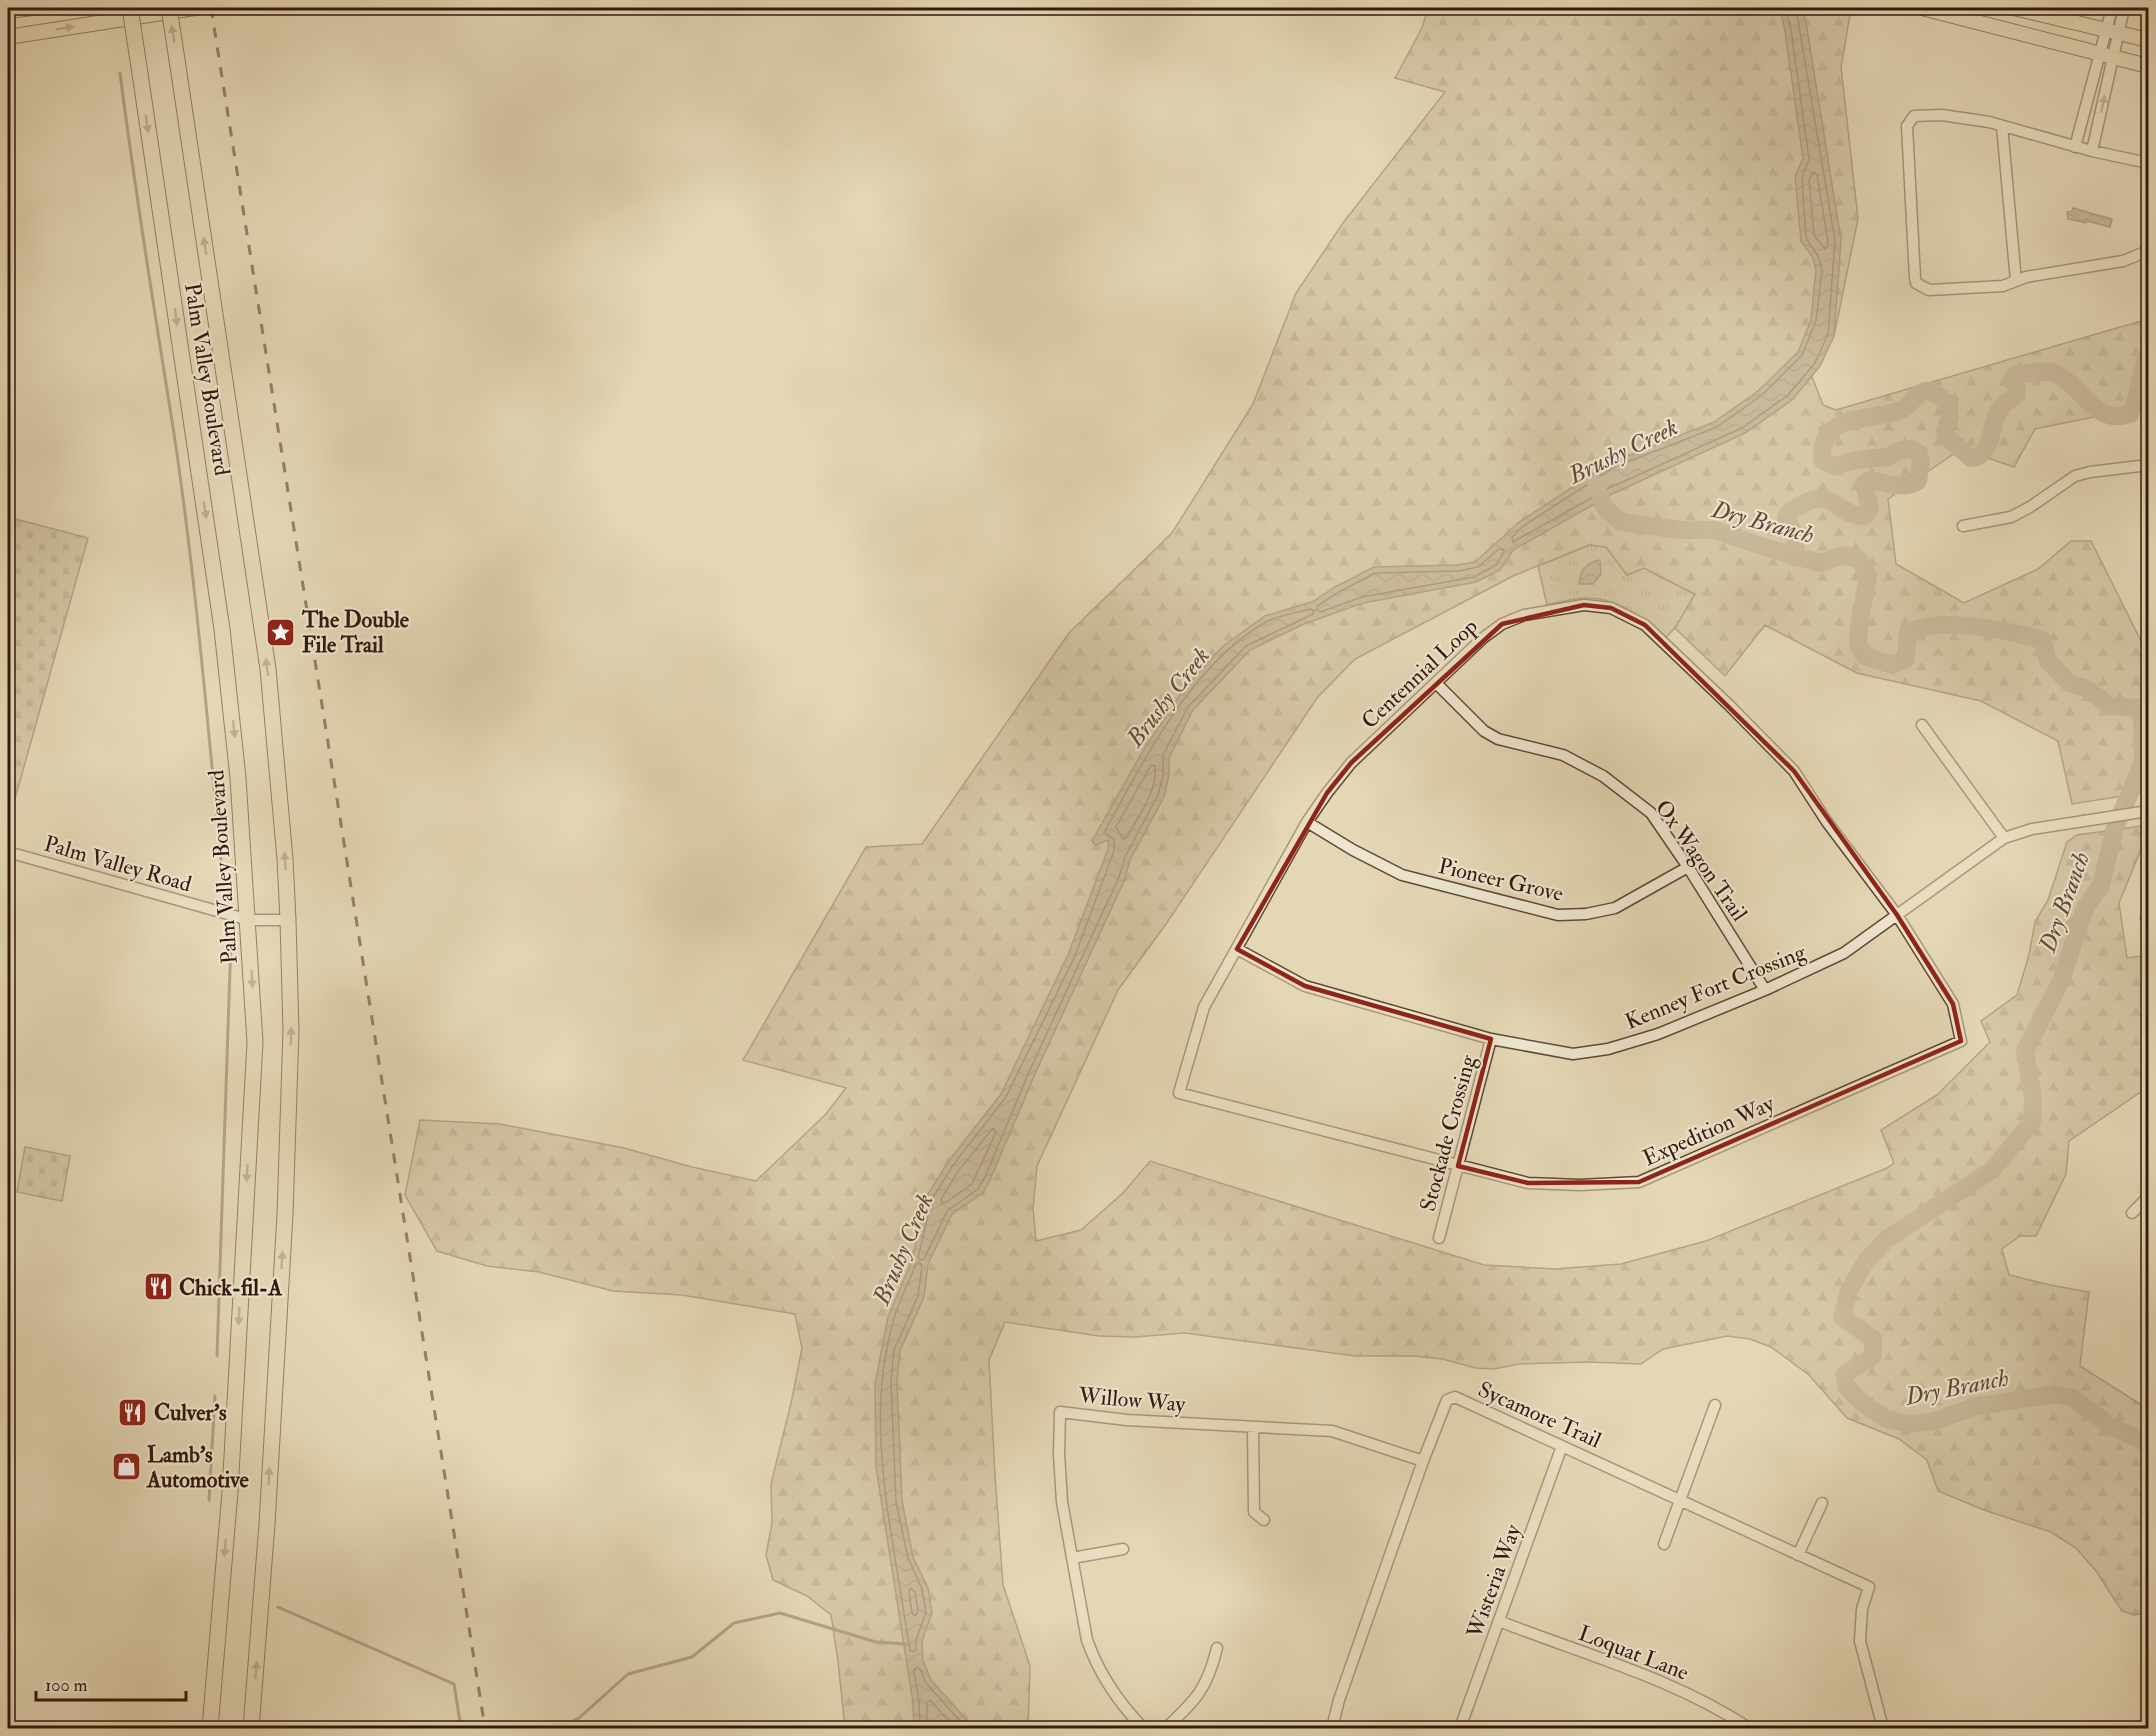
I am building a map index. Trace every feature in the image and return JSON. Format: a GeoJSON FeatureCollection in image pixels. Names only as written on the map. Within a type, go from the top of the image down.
{"type":"FeatureCollection","features":[{"type":"Feature","properties":{"kind":"highway","name":"Palm Valley Boulevard"},"geometry":{"type":"LineString","coordinates":[[129,8],[222,629],[238,778],[249,920],[255,1042],[230,1492],[210,1728]]}},
{"type":"Feature","properties":{"kind":"highway","name":"Palm Valley Boulevard"},"geometry":{"type":"LineString","coordinates":[[169,8],[268,669],[285,859],[288,920],[291,1031],[285,1214],[267,1524],[251,1728]]}},
{"type":"Feature","properties":{"kind":"main road"},"geometry":{"type":"LineString","coordinates":[[8,11],[32,8]]}},
{"type":"Feature","properties":{"kind":"main road"},"geometry":{"type":"LineString","coordinates":[[8,37],[194,8]]}},
{"type":"Feature","properties":{"kind":"main road"},"geometry":{"type":"LineString","coordinates":[[1922,8],[2148,66]]}},
{"type":"Feature","properties":{"kind":"main road"},"geometry":{"type":"LineString","coordinates":[[2014,8],[2148,40]]}},
{"type":"Feature","properties":{"kind":"street"},"geometry":{"type":"LineString","coordinates":[[2075,147],[2112,8]]}},
{"type":"Feature","properties":{"kind":"street"},"geometry":{"type":"LineString","coordinates":[[2092,151],[2124,8]]}},
{"type":"Feature","properties":{"kind":"street"},"geometry":{"type":"LineString","coordinates":[[2148,163],[2075,147],[1989,122],[1942,115],[1914,116],[1907,126],[1915,278],[1916,283],[1929,290],[2003,286],[2026,277],[2123,261],[2148,250]]}},
{"type":"Feature","properties":{"kind":"street"},"geometry":{"type":"LineString","coordinates":[[2002,126],[2016,281]]}},
{"type":"Feature","properties":{"kind":"street"},"geometry":{"type":"LineString","coordinates":[[1964,526],[2011,517],[2030,507],[2075,476],[2090,472],[2147,465],[2148,478]]}},
{"type":"Feature","properties":{"kind":"street","name":"Centennial Loop"},"geometry":{"type":"LineString","coordinates":[[1179,1093],[1204,1007],[1307,822],[1327,793],[1350,763],[1483,638],[1502,624],[1524,615],[1584,605],[1611,608],[1645,625],[1794,771],[1827,822],[1897,915]]}},
{"type":"Feature","properties":{"kind":"street","name":"Ox Wagon Trail"},"geometry":{"type":"LineString","coordinates":[[1436,683],[1472,720],[1491,735],[1498,739],[1563,755],[1603,776],[1651,813],[1688,867],[1765,990]]}},
{"type":"Feature","properties":{"kind":"street"},"geometry":{"type":"LineString","coordinates":[[1922,725],[2004,838]]}},
{"type":"Feature","properties":{"kind":"street","name":"Kenney Fort Crossing"},"geometry":{"type":"LineString","coordinates":[[1237,950],[1305,986],[1491,1039],[1573,1054],[1608,1049],[1658,1035],[1765,990],[1844,953],[2004,838],[2032,829],[2148,812]]}},
{"type":"Feature","properties":{"kind":"street","name":"Pioneer Grove"},"geometry":{"type":"LineString","coordinates":[[1307,822],[1353,850],[1402,875],[1558,915],[1586,914],[1615,908],[1688,867]]}},
{"type":"Feature","properties":{"kind":"street","name":"Palm Valley Road"},"geometry":{"type":"LineString","coordinates":[[8,852],[249,920],[288,920]]}},
{"type":"Feature","properties":{"kind":"street","name":"Expedition Way"},"geometry":{"type":"LineString","coordinates":[[1179,1093],[1528,1184],[1580,1185],[1638,1182],[1961,1041],[1953,1004],[1897,915]]}},
{"type":"Feature","properties":{"kind":"street","name":"Stockade Crossing"},"geometry":{"type":"LineString","coordinates":[[1440,1238],[1491,1039]]}},
{"type":"Feature","properties":{"kind":"street"},"geometry":{"type":"LineString","coordinates":[[2132,1213],[2148,1197]]}},
{"type":"Feature","properties":{"kind":"street","name":"Sycamore Trail"},"geometry":{"type":"LineString","coordinates":[[1332,1728],[1339,1700],[1423,1461],[1447,1400],[1455,1397],[1869,1587],[1862,1609],[1860,1641],[1883,1728]]}},
{"type":"Feature","properties":{"kind":"street"},"geometry":{"type":"LineString","coordinates":[[1664,1544],[1715,1405]]}},
{"type":"Feature","properties":{"kind":"street","name":"Willow Way"},"geometry":{"type":"LineString","coordinates":[[1143,1728],[1119,1701],[1093,1659],[1087,1640],[1062,1502],[1059,1454],[1060,1412],[1127,1420],[1332,1431],[1423,1461]]}},
{"type":"Feature","properties":{"kind":"street"},"geometry":{"type":"LineString","coordinates":[[1253,1427],[1254,1512],[1264,1520]]}},
{"type":"Feature","properties":{"kind":"street","name":"Wisteria Way"},"geometry":{"type":"LineString","coordinates":[[1460,1728],[1563,1446]]}},
{"type":"Feature","properties":{"kind":"street"},"geometry":{"type":"LineString","coordinates":[[1798,1555],[1822,1503]]}},
{"type":"Feature","properties":{"kind":"street"},"geometry":{"type":"LineString","coordinates":[[1072,1558],[1123,1549]]}},
{"type":"Feature","properties":{"kind":"street","name":"Loquat Lane"},"geometry":{"type":"LineString","coordinates":[[1499,1621],[1665,1683],[1749,1728]]}},
{"type":"Feature","properties":{"kind":"street"},"geometry":{"type":"LineString","coordinates":[[1166,1728],[1198,1696],[1206,1684],[1217,1648]]}},
{"type":"Feature","properties":{"kind":"highlighted area"},"geometry":{"type":"Polygon","coordinates":[[[1584,605],[1611,608],[1645,625],[1794,771],[1897,915],[1953,1004],[1961,1041],[1639,1182],[1528,1183],[1458,1166],[1491,1039],[1305,986],[1237,949],[1327,793],[1351,763],[1502,624],[1584,605]]]}},
{"type":"Feature","properties":{"kind":"green space"},"geometry":{"type":"Polygon","coordinates":[[[1428,8],[1851,9],[1841,67],[1858,219],[1834,336],[1810,372],[1823,405],[1836,410],[2148,319],[2148,406],[2035,429],[2014,467],[1982,456],[1955,453],[1888,499],[1896,564],[1964,603],[2038,569],[2071,541],[2091,541],[2142,643],[2148,641],[2148,792],[2072,804],[2058,741],[1981,701],[1857,673],[1765,625],[1725,676],[1675,628],[1695,594],[1644,568],[1627,575],[1606,547],[1589,545],[1513,576],[1355,659],[1317,698],[1166,924],[1118,990],[1037,1166],[1033,1208],[1036,1241],[1081,1230],[1123,1193],[1150,1161],[1484,1265],[1555,1269],[1621,1264],[1706,1241],[1887,1168],[1894,1163],[1881,1130],[1937,1095],[1990,1042],[1981,1021],[2017,995],[2029,955],[2035,922],[2048,900],[2067,842],[2077,835],[2148,825],[2148,832],[2119,903],[2127,958],[2148,955],[2148,1087],[2069,1141],[2066,1174],[2036,1236],[2020,1236],[2002,1249],[2009,1275],[2089,1292],[2080,1366],[2148,1409],[2148,1613],[2134,1615],[2122,1611],[2096,1571],[2076,1548],[2051,1532],[1984,1510],[1938,1491],[1927,1460],[1899,1439],[1847,1418],[1809,1375],[1771,1347],[1750,1339],[1727,1336],[1663,1349],[1641,1364],[1589,1362],[1519,1364],[1494,1369],[1475,1368],[1443,1359],[1414,1356],[1355,1356],[1185,1333],[1135,1337],[1099,1336],[1005,1322],[989,1360],[995,1475],[1003,1585],[1030,1666],[1028,1728],[845,1728],[831,1615],[807,1596],[773,1580],[766,1555],[772,1523],[771,1484],[802,1348],[795,1314],[682,1295],[613,1291],[539,1272],[487,1266],[437,1251],[405,1195],[420,1120],[500,1124],[624,1148],[692,1167],[756,1181],[826,1114],[846,1088],[743,1060],[866,847],[922,844],[1069,633],[1172,533],[1253,404],[1296,293],[1343,223],[1445,92],[1395,78],[1422,28],[1428,8]]]}},
{"type":"Feature","properties":{"kind":"green space"},"geometry":{"type":"Polygon","coordinates":[[[8,517],[88,538],[13,806],[8,805],[8,517]]]}},
{"type":"Feature","properties":{"kind":"green space"},"geometry":{"type":"Polygon","coordinates":[[[1590,545],[1606,547],[1627,575],[1644,568],[1696,595],[1675,628],[1666,637],[1618,604],[1596,598],[1547,605],[1538,566],[1590,545]]]}},
{"type":"Feature","properties":{"kind":"green space"},"geometry":{"type":"Polygon","coordinates":[[[25,1147],[70,1156],[62,1201],[17,1192],[25,1147]]]}},
{"type":"Feature","properties":{"kind":"water"},"geometry":{"type":"Polygon","coordinates":[[[1780,8],[1801,8],[1806,23],[1841,240],[1834,336],[1820,366],[1792,400],[1745,433],[1612,494],[1513,550],[1500,570],[1476,582],[1363,603],[1304,624],[1250,650],[1193,710],[1169,758],[1169,775],[1164,797],[1130,860],[1125,879],[1035,1074],[990,1180],[983,1193],[952,1214],[928,1264],[924,1297],[900,1351],[897,1382],[902,1501],[913,1557],[928,1588],[932,1613],[922,1641],[923,1661],[931,1680],[966,1719],[970,1728],[914,1728],[913,1703],[876,1467],[875,1384],[888,1317],[912,1260],[926,1197],[948,1162],[1001,1094],[1068,955],[1108,849],[1109,840],[1095,845],[1092,841],[1144,749],[1184,689],[1223,646],[1265,616],[1314,601],[1335,587],[1374,567],[1457,565],[1475,562],[1518,523],[1609,463],[1714,422],[1758,391],[1798,352],[1811,320],[1816,270],[1813,258],[1801,241],[1795,176],[1803,159],[1780,8]]]}},
{"type":"Feature","properties":{"kind":"water"},"geometry":{"type":"Polygon","coordinates":[[[2073,208],[2112,219],[2110,227],[2068,219],[2067,212],[2072,211],[2073,208]]]}},
{"type":"Feature","properties":{"kind":"water"},"geometry":{"type":"Polygon","coordinates":[[[1600,560],[1601,574],[1593,584],[1579,584],[1585,568],[1600,560]]]}},
{"type":"Feature","properties":{"kind":"waterway"},"geometry":{"type":"LineString","coordinates":[[120,73],[188,540],[223,882]]}},
{"type":"Feature","properties":{"kind":"waterway"},"geometry":{"type":"LineString","coordinates":[[1795,557],[1796,536],[1786,518],[1790,511],[1809,501],[1823,499],[1850,513],[1865,516],[1870,508],[1864,484],[1870,480],[1901,485],[1918,481],[1921,462],[1919,453],[1912,449],[1901,450],[1887,457],[1856,460],[1834,466],[1822,460],[1823,444],[1829,433],[1838,426],[1850,421],[1903,409],[1919,394],[1928,391],[1938,395],[1949,404],[1950,417],[1945,432],[1948,438],[1971,458],[1983,452],[1990,439],[1999,410],[2017,394],[2017,387],[2012,381],[2015,375],[2042,372],[2056,374],[2074,387],[2098,410],[2107,415],[2118,416],[2130,414],[2148,358]]}},
{"type":"Feature","properties":{"kind":"waterway","name":"Dry Branch"},"geometry":{"type":"LineString","coordinates":[[1596,485],[1604,507],[1621,522],[1681,530],[1714,530],[1820,563],[1844,555],[1860,560],[1868,576],[1858,645],[1866,657],[1892,665],[1906,659],[1908,632],[1923,627],[1975,626],[2011,632],[2042,640],[2048,661],[2069,683],[2087,689],[2110,706],[2138,708],[2142,719],[2143,762],[2115,828],[2101,885],[2085,908],[2061,981],[2025,1051],[2033,1098],[2032,1122],[1992,1170],[1887,1239],[1866,1261],[1849,1290],[1842,1317],[1873,1339],[1873,1356],[1845,1374],[1846,1386],[1861,1402],[1886,1419],[1909,1424],[1935,1421],[1974,1407],[2053,1394],[2073,1398],[2109,1425],[2148,1444]]}},
{"type":"Feature","properties":{"kind":"waterway"},"geometry":{"type":"LineString","coordinates":[[217,1356],[231,939]]}},
{"type":"Feature","properties":{"kind":"waterway"},"geometry":{"type":"LineString","coordinates":[[209,1500],[215,1396]]}},
{"type":"Feature","properties":{"kind":"waterway"},"geometry":{"type":"LineString","coordinates":[[278,1607],[454,1684],[461,1728]]}},
{"type":"Feature","properties":{"kind":"waterway"},"geometry":{"type":"LineString","coordinates":[[559,1728],[579,1718],[628,1674],[692,1657],[734,1623],[780,1613],[876,1642],[905,1644]]}},
{"type":"Feature","properties":{"kind":"railway"},"geometry":{"type":"LineString","coordinates":[[211,8],[485,1728]]}},
{"type":"Feature","properties":{"kind":"place","name":"The Double File Trail"},"geometry":{"type":"Point","coordinates":[281,632]}},
{"type":"Feature","properties":{"kind":"place","name":"Chick-fil-A"},"geometry":{"type":"Point","coordinates":[158,1287]}},
{"type":"Feature","properties":{"kind":"place","name":"Culver's"},"geometry":{"type":"Point","coordinates":[133,1412]}},
{"type":"Feature","properties":{"kind":"place","name":"Lamb's Automotive"},"geometry":{"type":"Point","coordinates":[126,1467]}},
{"type":"Feature","properties":{"kind":"water label","name":"Brushy Creek"},"geometry":{"type":"Point","coordinates":[1623,451]}},
{"type":"Feature","properties":{"kind":"water label","name":"Brushy Creek"},"geometry":{"type":"Point","coordinates":[1168,697]}},
{"type":"Feature","properties":{"kind":"water label","name":"Brushy Creek"},"geometry":{"type":"Point","coordinates":[903,1249]}}]}
